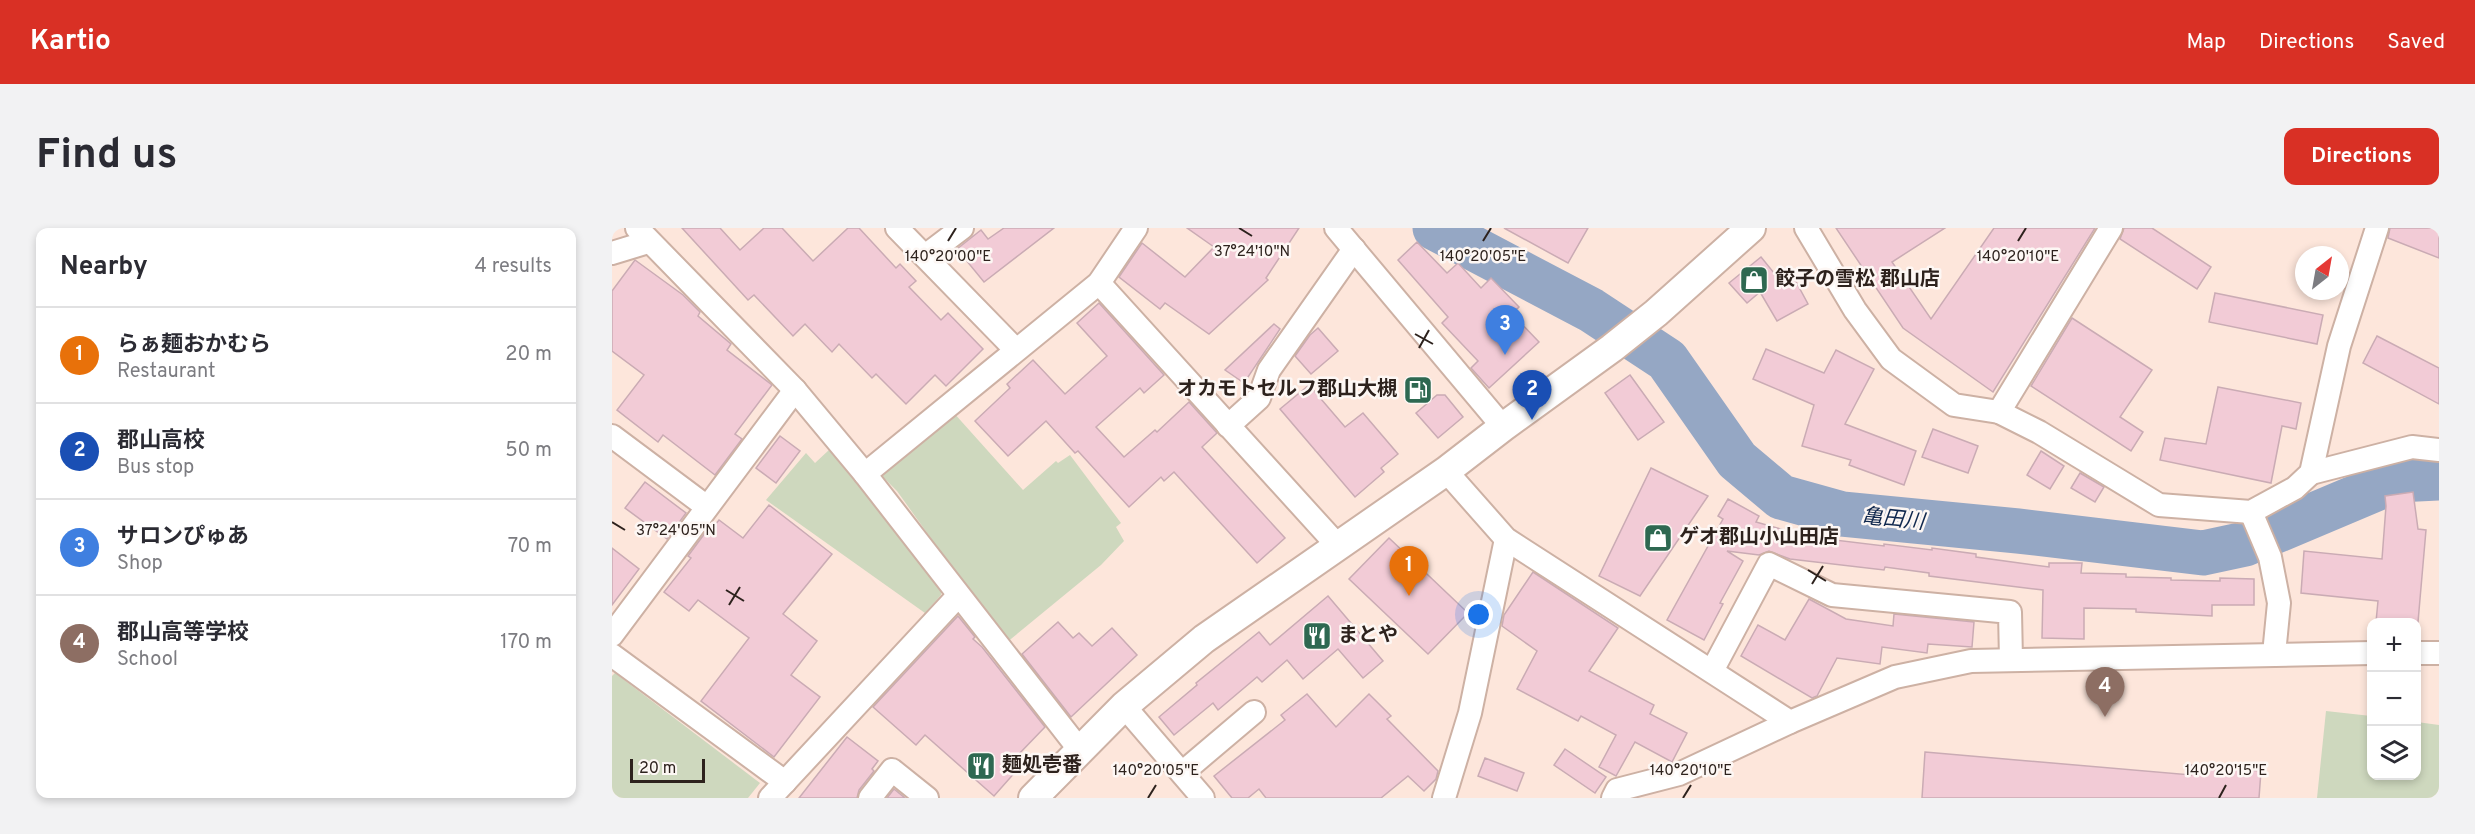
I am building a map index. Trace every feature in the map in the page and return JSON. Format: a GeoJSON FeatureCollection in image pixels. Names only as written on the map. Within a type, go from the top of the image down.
{"type":"FeatureCollection","features":[{"type":"Feature","properties":{"kind":"street"},"geometry":{"type":"LineString","coordinates":[[897,228],[1016,350]]}},
{"type":"Feature","properties":{"kind":"street"},"geometry":{"type":"LineString","coordinates":[[925,256],[962,228]]}},
{"type":"Feature","properties":{"kind":"street"},"geometry":{"type":"LineString","coordinates":[[865,474],[1099,283],[1136,228]]}},
{"type":"Feature","properties":{"kind":"street"},"geometry":{"type":"LineString","coordinates":[[1336,228],[1503,427]]}},
{"type":"Feature","properties":{"kind":"street"},"geometry":{"type":"LineString","coordinates":[[1033,798],[1124,706],[1204,639],[1446,471],[1612,348],[1656,313],[1751,228]]}},
{"type":"Feature","properties":{"kind":"street"},"geometry":{"type":"LineString","coordinates":[[1806,228],[1855,310],[1891,359],[1954,405],[1999,412],[2039,432],[2159,505],[2252,513],[2295,488],[2311,473],[2412,447],[2439,450]]}},
{"type":"Feature","properties":{"kind":"street"},"geometry":{"type":"LineString","coordinates":[[1999,412],[2110,228]]}},
{"type":"Feature","properties":{"kind":"street"},"geometry":{"type":"LineString","coordinates":[[2311,473],[2339,346],[2377,228]]}},
{"type":"Feature","properties":{"kind":"street"},"geometry":{"type":"LineString","coordinates":[[612,253],[642,235],[795,390],[865,474],[1079,749]]}},
{"type":"Feature","properties":{"kind":"street"},"geometry":{"type":"LineString","coordinates":[[1228,426],[1259,398],[1269,369],[1354,249]]}},
{"type":"Feature","properties":{"kind":"street"},"geometry":{"type":"LineString","coordinates":[[1099,283],[1338,546]]}},
{"type":"Feature","properties":{"kind":"street"},"geometry":{"type":"LineString","coordinates":[[612,635],[795,390]]}},
{"type":"Feature","properties":{"kind":"street"},"geometry":{"type":"LineString","coordinates":[[612,436],[707,507]]}},
{"type":"Feature","properties":{"kind":"street"},"geometry":{"type":"LineString","coordinates":[[1446,471],[1506,539],[1790,722]]}},
{"type":"Feature","properties":{"kind":"street"},"geometry":{"type":"LineString","coordinates":[[2252,513],[2270,557],[2279,603],[2274,654]]}},
{"type":"Feature","properties":{"kind":"street"},"geometry":{"type":"LineString","coordinates":[[1444,798],[1470,713],[1506,539]]}},
{"type":"Feature","properties":{"kind":"street"},"geometry":{"type":"LineString","coordinates":[[1712,671],[1769,564],[1832,595],[2010,612],[2011,660]]}},
{"type":"Feature","properties":{"kind":"street"},"geometry":{"type":"LineString","coordinates":[[612,655],[777,790],[958,596]]}},
{"type":"Feature","properties":{"kind":"street"},"geometry":{"type":"LineString","coordinates":[[2421,653],[2439,652]]}},
{"type":"Feature","properties":{"kind":"street"},"geometry":{"type":"LineString","coordinates":[[1613,798],[1617,790],[1679,774],[1790,722],[1895,677],[1971,661],[2367,653]]}},
{"type":"Feature","properties":{"kind":"street"},"geometry":{"type":"LineString","coordinates":[[1124,706],[1203,798]]}},
{"type":"Feature","properties":{"kind":"street"},"geometry":{"type":"LineString","coordinates":[[1182,773],[1254,712]]}},
{"type":"Feature","properties":{"kind":"street"},"geometry":{"type":"LineString","coordinates":[[870,798],[892,770],[927,798]]}},
{"type":"Feature","properties":{"kind":"green space"},"geometry":{"type":"Polygon","coordinates":[[[953,412],[1023,490],[1056,461],[1058,463],[1070,455],[1121,523],[1116,527],[1124,541],[1101,565],[1006,643],[897,491],[883,477],[885,465],[953,412]]]}},
{"type":"Feature","properties":{"kind":"green space"},"geometry":{"type":"Polygon","coordinates":[[[829,450],[941,584],[941,595],[925,613],[766,500],[806,453],[815,463],[829,450]]]}},
{"type":"Feature","properties":{"kind":"green space"},"geometry":{"type":"Polygon","coordinates":[[[615,673],[760,783],[748,798],[612,798],[612,676],[615,673]]]}},
{"type":"Feature","properties":{"kind":"green space"},"geometry":{"type":"Polygon","coordinates":[[[2326,711],[2367,716],[2367,780],[2421,780],[2421,723],[2439,725],[2439,798],[2317,798],[2326,711]]]}},
{"type":"Feature","properties":{"kind":"building"},"geometry":{"type":"Polygon","coordinates":[[[682,228],[720,228],[740,250],[764,228],[782,228],[813,261],[848,228],[859,228],[896,268],[900,264],[916,281],[909,287],[941,320],[948,313],[983,349],[946,386],[935,375],[906,404],[876,374],[872,378],[839,344],[832,352],[805,324],[793,336],[754,295],[748,300],[682,228]]]}},
{"type":"Feature","properties":{"kind":"building"},"geometry":{"type":"Polygon","coordinates":[[[1004,228],[1054,228],[984,282],[957,249],[981,230],[988,239],[1004,228]]]}},
{"type":"Feature","properties":{"kind":"building"},"geometry":{"type":"Polygon","coordinates":[[[1187,228],[1299,228],[1266,278],[1268,280],[1209,334],[1165,303],[1160,309],[1119,277],[1142,243],[1185,277],[1214,247],[1187,228]]]}},
{"type":"Feature","properties":{"kind":"building"},"geometry":{"type":"Polygon","coordinates":[[[1504,228],[1588,228],[1568,263],[1504,228]]]}},
{"type":"Feature","properties":{"kind":"building"},"geometry":{"type":"Polygon","coordinates":[[[1836,228],[1945,228],[1892,262],[1931,319],[1994,228],[2095,228],[1993,392],[1903,328],[1836,228]]]}},
{"type":"Feature","properties":{"kind":"building"},"geometry":{"type":"Polygon","coordinates":[[[2124,228],[2152,228],[2211,267],[2197,289],[2120,239],[2124,228]]]}},
{"type":"Feature","properties":{"kind":"building"},"geometry":{"type":"Polygon","coordinates":[[[2390,228],[2439,228],[2439,258],[2388,238],[2390,228]]]}},
{"type":"Feature","properties":{"kind":"building"},"geometry":{"type":"Polygon","coordinates":[[[1417,242],[1447,273],[1458,263],[1481,288],[1491,278],[1519,307],[1512,314],[1539,342],[1489,388],[1471,368],[1478,361],[1442,323],[1448,317],[1398,260],[1417,242]]]}},
{"type":"Feature","properties":{"kind":"building"},"geometry":{"type":"Polygon","coordinates":[[[1761,257],[1783,284],[1794,278],[1808,304],[1777,321],[1760,292],[1747,303],[1729,283],[1761,257]]]}},
{"type":"Feature","properties":{"kind":"building"},"geometry":{"type":"Polygon","coordinates":[[[635,260],[683,295],[700,312],[698,316],[731,344],[727,350],[772,385],[735,434],[742,439],[715,475],[663,435],[658,442],[617,410],[644,375],[612,351],[612,291],[635,260]]]}},
{"type":"Feature","properties":{"kind":"building"},"geometry":{"type":"Polygon","coordinates":[[[2215,293],[2323,315],[2317,344],[2209,322],[2215,293]]]}},
{"type":"Feature","properties":{"kind":"building"},"geometry":{"type":"Polygon","coordinates":[[[1099,303],[1164,375],[1144,393],[1140,388],[1096,427],[1124,457],[1155,430],[1157,432],[1189,402],[1217,433],[1202,447],[1285,538],[1257,563],[1174,472],[1164,481],[1161,477],[1129,507],[1078,451],[1075,453],[1046,421],[1008,456],[975,421],[1010,388],[1007,384],[1033,360],[1065,394],[1107,356],[1077,323],[1099,303]]]}},
{"type":"Feature","properties":{"kind":"building"},"geometry":{"type":"Polygon","coordinates":[[[2072,318],[2152,370],[2120,417],[2143,432],[2131,451],[2031,386],[2072,318]]]}},
{"type":"Feature","properties":{"kind":"building"},"geometry":{"type":"Polygon","coordinates":[[[1274,324],[1280,329],[1244,383],[1225,370],[1274,324]]]}},
{"type":"Feature","properties":{"kind":"building"},"geometry":{"type":"Polygon","coordinates":[[[1318,328],[1338,351],[1311,374],[1295,356],[1318,328]]]}},
{"type":"Feature","properties":{"kind":"building"},"geometry":{"type":"Polygon","coordinates":[[[2377,336],[2439,368],[2439,404],[2363,363],[2377,336]]]}},
{"type":"Feature","properties":{"kind":"building"},"geometry":{"type":"Polygon","coordinates":[[[1766,349],[1824,373],[1836,350],[1874,369],[1845,424],[1916,451],[1904,485],[1849,465],[1851,460],[1802,446],[1814,405],[1753,379],[1766,349]]]}},
{"type":"Feature","properties":{"kind":"building"},"geometry":{"type":"Polygon","coordinates":[[[1630,375],[1664,422],[1638,440],[1605,393],[1630,375]]]}},
{"type":"Feature","properties":{"kind":"building"},"geometry":{"type":"Polygon","coordinates":[[[1309,385],[1345,427],[1363,413],[1398,454],[1381,468],[1384,472],[1355,497],[1280,409],[1309,385]]]}},
{"type":"Feature","properties":{"kind":"building"},"geometry":{"type":"Polygon","coordinates":[[[2218,387],[2301,403],[2296,429],[2282,426],[2271,483],[2160,460],[2165,438],[2206,444],[2218,387]]]}},
{"type":"Feature","properties":{"kind":"building"},"geometry":{"type":"Polygon","coordinates":[[[1437,395],[1445,395],[1463,417],[1438,438],[1416,413],[1437,395]]]}},
{"type":"Feature","properties":{"kind":"building"},"geometry":{"type":"Polygon","coordinates":[[[1933,429],[1978,446],[1968,473],[1922,457],[1933,429]]]}},
{"type":"Feature","properties":{"kind":"building"},"geometry":{"type":"Polygon","coordinates":[[[780,436],[800,451],[776,483],[756,468],[780,436]]]}},
{"type":"Feature","properties":{"kind":"building"},"geometry":{"type":"Polygon","coordinates":[[[2041,451],[2064,466],[2050,489],[2027,475],[2041,451]]]}},
{"type":"Feature","properties":{"kind":"building","name":"ゲオ郡山小山田店"},"geometry":{"type":"Polygon","coordinates":[[[1651,468],[1708,496],[1640,596],[1599,576],[1651,468]]]}},
{"type":"Feature","properties":{"kind":"building"},"geometry":{"type":"Polygon","coordinates":[[[2080,473],[2104,487],[2095,502],[2071,488],[2080,473]]]}},
{"type":"Feature","properties":{"kind":"building"},"geometry":{"type":"Polygon","coordinates":[[[645,482],[686,513],[667,539],[625,508],[645,482]]]}},
{"type":"Feature","properties":{"kind":"building"},"geometry":{"type":"Polygon","coordinates":[[[2413,492],[2418,529],[2426,530],[2418,618],[2376,618],[2378,601],[2301,593],[2304,551],[2382,559],[2385,496],[2413,492]]]}},
{"type":"Feature","properties":{"kind":"building"},"geometry":{"type":"Polygon","coordinates":[[[1728,499],[1759,516],[1756,522],[1834,544],[1835,540],[1932,550],[1932,548],[1976,554],[1976,557],[2049,567],[2049,563],[2082,563],[2081,573],[2126,574],[2126,577],[2220,581],[2220,578],[2254,579],[2254,605],[2212,605],[2212,616],[2136,612],[2136,609],[2084,608],[2084,639],[2042,638],[2043,590],[1929,576],[1929,573],[1885,567],[1884,570],[1790,559],[1769,551],[1759,555],[1727,551],[1743,561],[1720,603],[1723,604],[1704,640],[1667,620],[1723,519],[1718,516],[1728,499]]]}},
{"type":"Feature","properties":{"kind":"building"},"geometry":{"type":"Polygon","coordinates":[[[769,505],[832,554],[783,614],[817,641],[791,675],[820,697],[774,757],[701,701],[749,638],[698,600],[689,611],[664,592],[691,558],[688,556],[708,529],[710,531],[719,520],[743,538],[769,505]]]}},
{"type":"Feature","properties":{"kind":"building"},"geometry":{"type":"Polygon","coordinates":[[[1389,538],[1468,613],[1428,654],[1349,579],[1389,538]]]}},
{"type":"Feature","properties":{"kind":"building"},"geometry":{"type":"Polygon","coordinates":[[[612,548],[639,569],[612,605],[612,548]]]}},
{"type":"Feature","properties":{"kind":"building"},"geometry":{"type":"Polygon","coordinates":[[[1533,572],[1618,628],[1589,671],[1654,705],[1650,714],[1687,733],[1672,762],[1635,742],[1616,776],[1599,767],[1616,735],[1581,716],[1578,721],[1517,689],[1537,651],[1502,626],[1504,615],[1533,572]]]}},
{"type":"Feature","properties":{"kind":"building"},"geometry":{"type":"Polygon","coordinates":[[[1328,596],[1383,661],[1363,678],[1338,649],[1303,679],[1287,660],[1262,682],[1257,677],[1218,710],[1213,703],[1174,735],[1159,717],[1197,685],[1196,683],[1259,632],[1270,645],[1328,596]]]}},
{"type":"Feature","properties":{"kind":"building"},"geometry":{"type":"Polygon","coordinates":[[[1809,599],[1846,619],[1893,626],[1894,614],[1974,622],[1972,647],[1928,644],[1927,653],[1882,647],[1880,664],[1837,658],[1817,696],[1812,698],[1741,656],[1758,625],[1785,640],[1809,599]]]}},
{"type":"Feature","properties":{"kind":"building"},"geometry":{"type":"Polygon","coordinates":[[[958,616],[975,637],[973,639],[982,647],[1045,727],[1018,755],[1025,761],[994,796],[925,735],[916,745],[873,707],[958,616]]]}},
{"type":"Feature","properties":{"kind":"building"},"geometry":{"type":"Polygon","coordinates":[[[1058,622],[1073,638],[1079,633],[1092,646],[1112,628],[1137,655],[1071,717],[1022,654],[1058,622]]]}},
{"type":"Feature","properties":{"kind":"building"},"geometry":{"type":"Polygon","coordinates":[[[1307,694],[1336,727],[1369,694],[1391,716],[1387,719],[1438,771],[1436,779],[1424,791],[1408,776],[1381,798],[1266,798],[1259,789],[1248,798],[1232,798],[1214,776],[1285,720],[1281,715],[1307,694]]]}},
{"type":"Feature","properties":{"kind":"building"},"geometry":{"type":"Polygon","coordinates":[[[847,737],[878,761],[872,769],[874,771],[859,790],[857,798],[799,798],[847,737]]]}},
{"type":"Feature","properties":{"kind":"building"},"geometry":{"type":"Polygon","coordinates":[[[1565,749],[1606,777],[1595,793],[1554,765],[1565,749]]]}},
{"type":"Feature","properties":{"kind":"building"},"geometry":{"type":"Polygon","coordinates":[[[1925,752],[2191,775],[2191,765],[2261,771],[2259,798],[1922,798],[1925,752]]]}},
{"type":"Feature","properties":{"kind":"building"},"geometry":{"type":"Polygon","coordinates":[[[1485,758],[1524,773],[1517,791],[1478,776],[1485,758]]]}},
{"type":"Feature","properties":{"kind":"building"},"geometry":{"type":"Polygon","coordinates":[[[894,789],[905,798],[887,798],[894,789]]]}},
{"type":"Feature","properties":{"kind":"waterway","name":"亀田川"},"geometry":{"type":"LineString","coordinates":[[1435,228],[1591,310],[1667,360],[1737,460],[1781,497],[1842,514],[2018,531],[2203,553],[2245,544],[2397,480],[2439,478]]}},
{"type":"Feature","properties":{"kind":"place","name":"餃子の雪松 郡山店"},"geometry":{"type":"Point","coordinates":[1754,280]}},
{"type":"Feature","properties":{"kind":"place","name":"サロンぴゅあ"},"geometry":{"type":"Point","coordinates":[1505,355]}},
{"type":"Feature","properties":{"kind":"place","name":"オカモトセルフ郡山大槻"},"geometry":{"type":"Point","coordinates":[1418,390]}},
{"type":"Feature","properties":{"kind":"place","name":"郡山高校"},"geometry":{"type":"Point","coordinates":[1532,420]}},
{"type":"Feature","properties":{"kind":"place","name":"ゲオ郡山小山田店"},"geometry":{"type":"Point","coordinates":[1658,538]}},
{"type":"Feature","properties":{"kind":"place","name":"らぁ麺おかむら"},"geometry":{"type":"Point","coordinates":[1409,596]}},
{"type":"Feature","properties":{"kind":"place","name":"まとや"},"geometry":{"type":"Point","coordinates":[1317,636]}},
{"type":"Feature","properties":{"kind":"place","name":"郡山高等学校"},"geometry":{"type":"Point","coordinates":[2105,717]}},
{"type":"Feature","properties":{"kind":"place","name":"麺処壱番"},"geometry":{"type":"Point","coordinates":[981,766]}}]}
